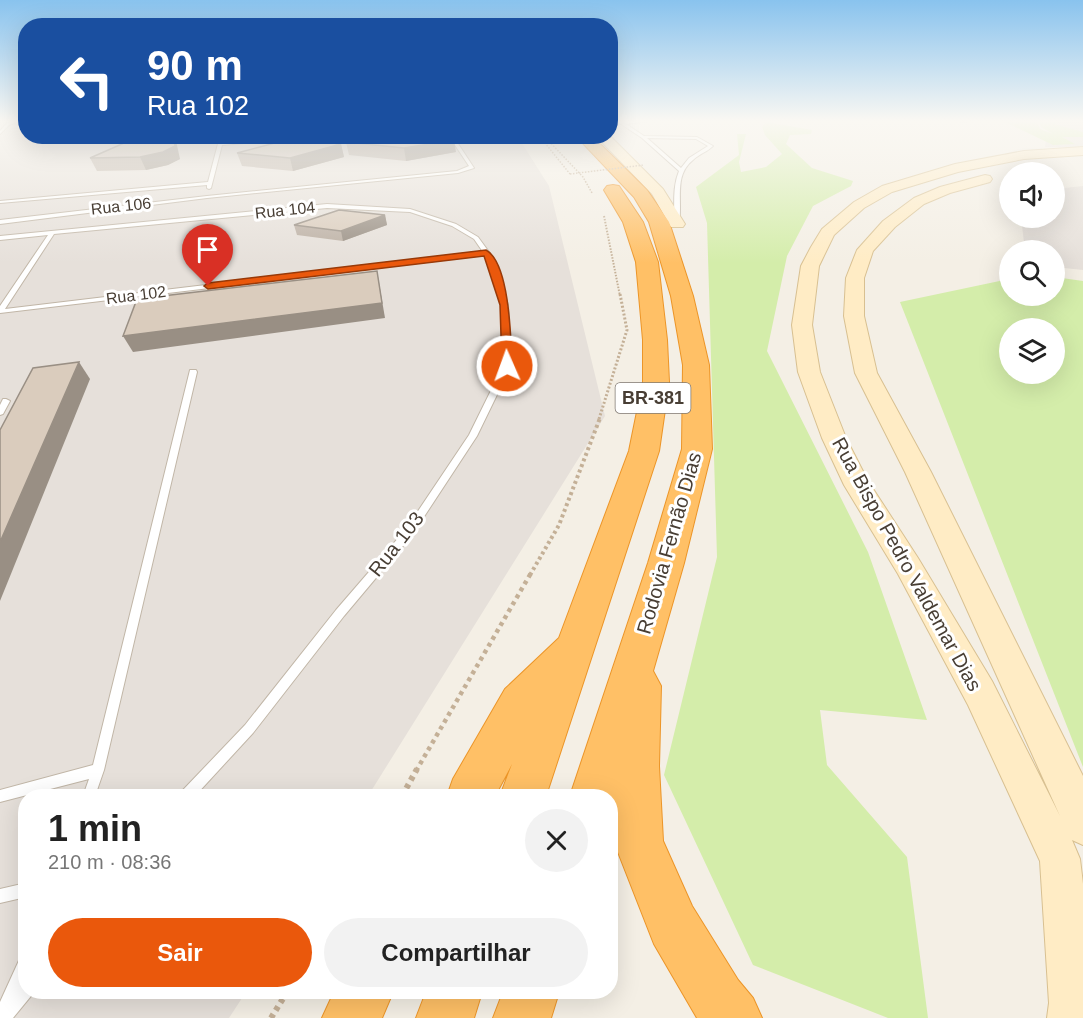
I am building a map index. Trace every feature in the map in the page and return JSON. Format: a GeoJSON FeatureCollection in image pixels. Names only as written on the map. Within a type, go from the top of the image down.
{"type":"FeatureCollection","features":[{"type":"Feature","properties":{"kind":"highway","name":"BR-381"},"geometry":{"type":"LineString","coordinates":[[525,789],[644,451],[656,382],[647,262],[633,222],[603,176],[594,168]]}},
{"type":"Feature","properties":{"kind":"highway","name":"Rodovia Fernão Dias"},"geometry":{"type":"LineString","coordinates":[[595,789],[642,639],[697,449],[696,364],[682,296],[658,222],[641,194],[604,168]]}},
{"type":"Feature","properties":{"kind":"highway","name":"BR-381"},"geometry":{"type":"LineString","coordinates":[[677,224],[684,250],[682,296]]}},
{"type":"Feature","properties":{"kind":"highway","name":"BR-381"},"geometry":{"type":"LineString","coordinates":[[642,639],[636,766],[639,842],[674,925],[718,1000],[733,1018]]}},
{"type":"Feature","properties":{"kind":"highway","name":"BR-381"},"geometry":{"type":"LineString","coordinates":[[474,789],[520,704],[577,644]]}},
{"type":"Feature","properties":{"kind":"highway"},"geometry":{"type":"LineString","coordinates":[[351,1018],[361,999]]}},
{"type":"Feature","properties":{"kind":"highway"},"geometry":{"type":"LineString","coordinates":[[445,1018],[452,999]]}},
{"type":"Feature","properties":{"kind":"highway"},"geometry":{"type":"LineString","coordinates":[[522,1018],[529,999]]}},
{"type":"Feature","properties":{"kind":"main road","name":"BR-381"},"geometry":{"type":"LineString","coordinates":[[634,168],[658,192],[677,224]]}},
{"type":"Feature","properties":{"kind":"main road","name":"Rua Bispo Pedro Valdemar Dias"},"geometry":{"type":"LineString","coordinates":[[958,168],[886,189],[859,205],[828,232],[810,266],[802,326],[809,372],[834,438],[857,485],[908,566],[980,693],[1060,859],[1072,1004],[1071,1018]]}},
{"type":"Feature","properties":{"kind":"main road","name":"Rua Bispo Pedro Valdemar Dias"},"geometry":{"type":"LineString","coordinates":[[999,176],[945,190],[919,201],[889,224],[865,250],[855,278],[854,316],[866,373],[959,557],[1071,793],[1083,825]]}},
{"type":"Feature","properties":{"kind":"lane"},"geometry":{"type":"LineString","coordinates":[[207,197],[214,168]]}},
{"type":"Feature","properties":{"kind":"lane","name":"Rua 106"},"geometry":{"type":"LineString","coordinates":[[0,222],[207,197],[458,172],[471,168]]}},
{"type":"Feature","properties":{"kind":"lane"},"geometry":{"type":"LineString","coordinates":[[677,168],[681,171]]}},
{"type":"Feature","properties":{"kind":"lane"},"geometry":{"type":"LineString","coordinates":[[677,224],[675,188],[684,168]]}},
{"type":"Feature","properties":{"kind":"lane"},"geometry":{"type":"LineString","coordinates":[[0,202],[210,183]]}},
{"type":"Feature","properties":{"kind":"lane","name":"Rua 104"},"geometry":{"type":"LineString","coordinates":[[0,238],[327,206],[410,211],[454,225],[476,238],[486,253]]}},
{"type":"Feature","properties":{"kind":"lane"},"geometry":{"type":"LineString","coordinates":[[0,311],[52,233]]}},
{"type":"Feature","properties":{"kind":"lane","name":"Rua 102"},"geometry":{"type":"LineString","coordinates":[[0,311],[486,253]]}},
{"type":"Feature","properties":{"kind":"lane","name":"Rua 103"},"geometry":{"type":"LineString","coordinates":[[193,789],[249,729],[340,613],[409,532],[473,436],[507,366],[505,305],[491,259],[486,253]]}},
{"type":"Feature","properties":{"kind":"lane"},"geometry":{"type":"LineString","coordinates":[[91,789],[98,770],[193,372]]}},
{"type":"Feature","properties":{"kind":"lane"},"geometry":{"type":"LineString","coordinates":[[0,412],[6,401]]}},
{"type":"Feature","properties":{"kind":"lane"},"geometry":{"type":"LineString","coordinates":[[26,789],[98,770]]}},
{"type":"Feature","properties":{"kind":"lane"},"geometry":{"type":"LineString","coordinates":[[0,796],[18,791]]}},
{"type":"Feature","properties":{"kind":"lane"},"geometry":{"type":"LineString","coordinates":[[0,896],[18,892]]}},
{"type":"Feature","properties":{"kind":"lane"},"geometry":{"type":"LineString","coordinates":[[2,1018],[18,980]]}},
{"type":"Feature","properties":{"kind":"lane"},"geometry":{"type":"LineString","coordinates":[[2,1018],[19,999]]}},
{"type":"Feature","properties":{"kind":"path"},"geometry":{"type":"LineString","coordinates":[[565,168],[570,174],[623,168]]}},
{"type":"Feature","properties":{"kind":"path"},"geometry":{"type":"LineString","coordinates":[[579,168],[594,196]]}},
{"type":"Feature","properties":{"kind":"path"},"geometry":{"type":"LineString","coordinates":[[406,789],[559,525],[597,426],[627,330],[604,214]]}},
{"type":"Feature","properties":{"kind":"path"},"geometry":{"type":"LineString","coordinates":[[271,1018],[283,999]]}},
{"type":"Feature","properties":{"kind":"shaded area"},"geometry":{"type":"Polygon","coordinates":[[[0,168],[537,168],[549,186],[605,416],[372,789],[18,789],[18,999],[241,999],[229,1018],[0,1018],[0,168]]]}},
{"type":"Feature","properties":{"kind":"shaded area"},"geometry":{"type":"Polygon","coordinates":[[[1083,186],[1083,270],[1065,268],[1065,240],[1024,240],[1022,228],[1065,228],[1065,188],[1083,186]]]}},
{"type":"Feature","properties":{"kind":"green space"},"geometry":{"type":"Polygon","coordinates":[[[722,168],[740,168],[741,172],[763,168],[811,168],[853,181],[851,186],[813,206],[787,256],[767,351],[868,552],[927,720],[820,710],[827,765],[907,857],[928,1018],[888,1018],[753,965],[664,775],[717,557],[707,223],[696,187],[722,168]]]}},
{"type":"Feature","properties":{"kind":"green space"},"geometry":{"type":"Polygon","coordinates":[[[1065,278],[1083,281],[1083,767],[900,302],[999,281],[999,306],[1065,306],[1065,278]]]}},
{"type":"Feature","properties":{"kind":"building"},"geometry":{"type":"Polygon","coordinates":[[[339,210],[385,215],[341,231],[294,225],[339,210]]]}},
{"type":"Feature","properties":{"kind":"building"},"geometry":{"type":"Polygon","coordinates":[[[377,271],[382,303],[123,336],[137,299],[377,271]]]}},
{"type":"Feature","properties":{"kind":"building"},"geometry":{"type":"Polygon","coordinates":[[[79,362],[0,542],[0,430],[33,368],[79,362]]]}},
{"type":"Feature","properties":{"kind":"route"},"geometry":{"type":"LineString","coordinates":[[208,286],[486,253],[491,259],[505,305],[507,366]]}}]}
